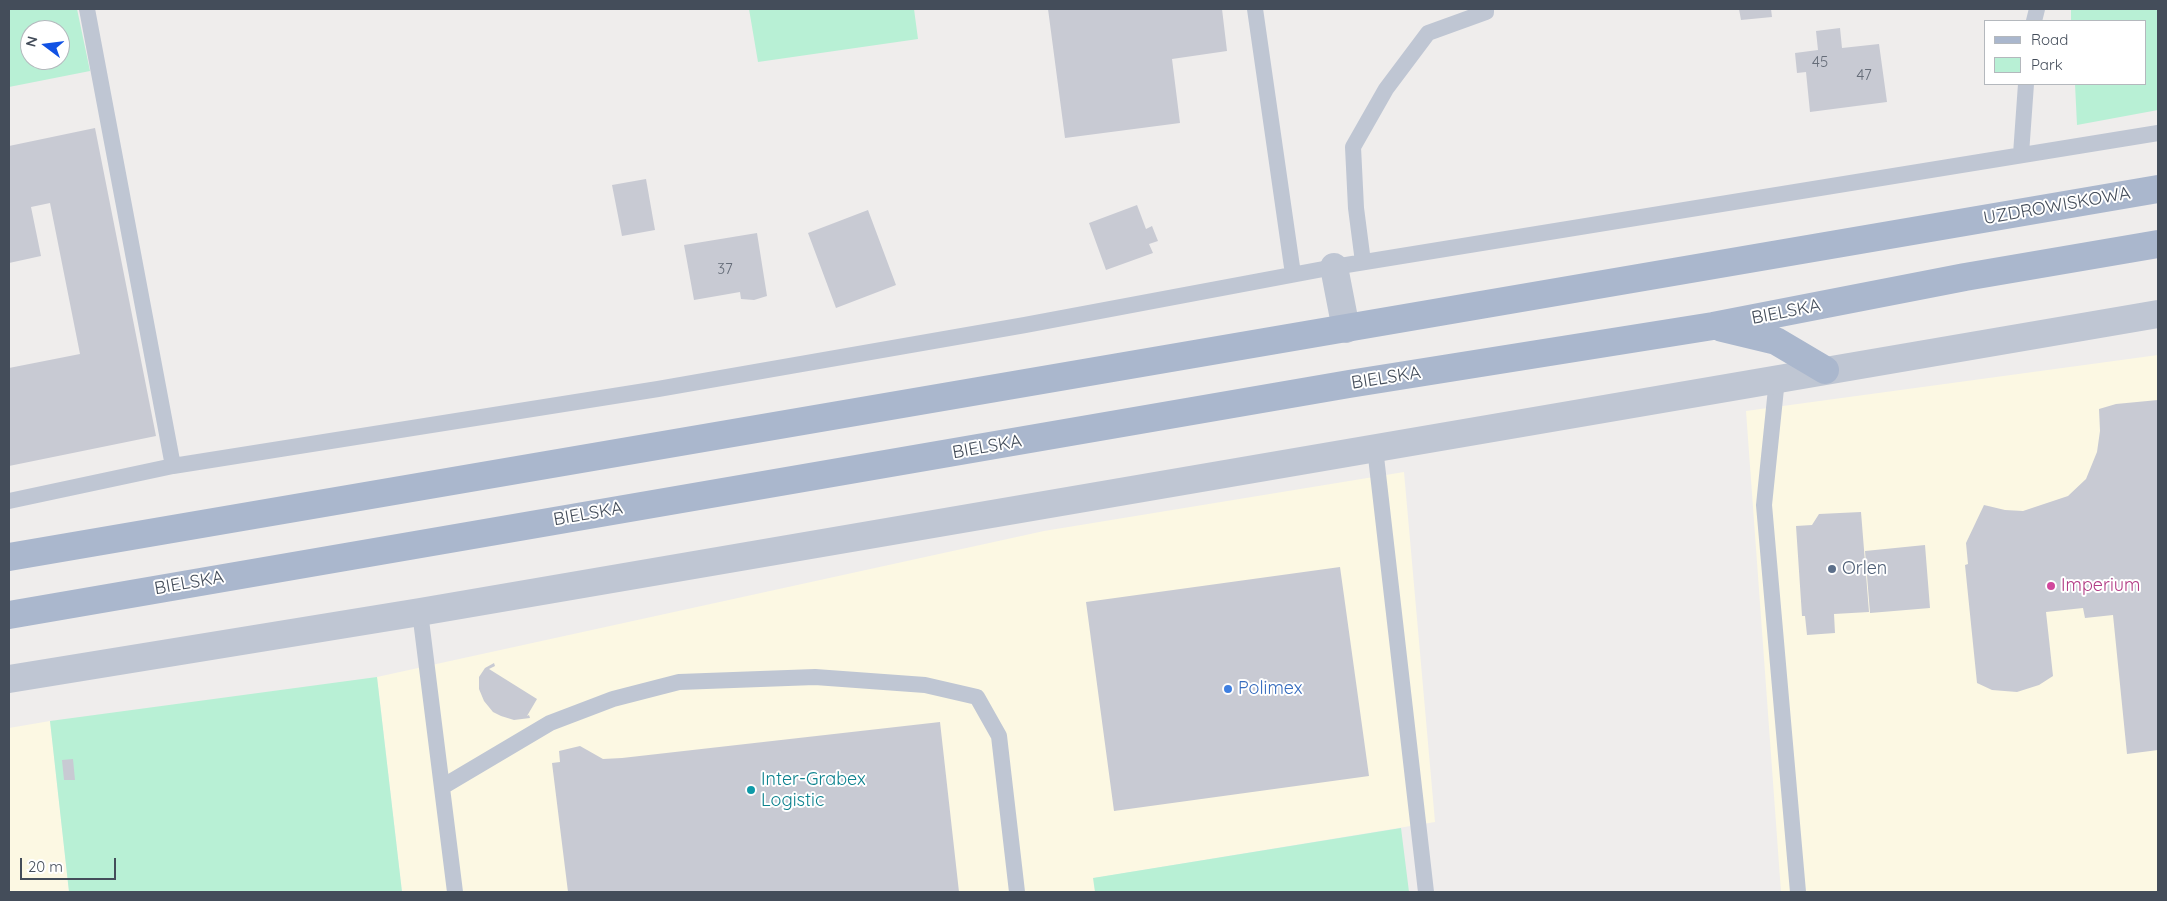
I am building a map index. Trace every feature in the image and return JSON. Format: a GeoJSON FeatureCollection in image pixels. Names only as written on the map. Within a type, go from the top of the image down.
{"type":"FeatureCollection","features":[{"type":"Feature","properties":{"kind":"main road","name":"UZDROWISKOWA"},"geometry":{"type":"LineString","coordinates":[[1346,329],[2158,189]]}},
{"type":"Feature","properties":{"kind":"main road","name":"BIELSKA"},"geometry":{"type":"LineString","coordinates":[[9,615],[338,556],[1349,384],[1713,326],[1965,277],[2158,244]]}},
{"type":"Feature","properties":{"kind":"main road"},"geometry":{"type":"LineString","coordinates":[[1713,326],[1776,341],[1825,370]]}},
{"type":"Feature","properties":{"kind":"main road"},"geometry":{"type":"LineString","coordinates":[[9,557],[1346,329]]}},
{"type":"Feature","properties":{"kind":"street"},"geometry":{"type":"LineString","coordinates":[[1334,267],[1346,329]]}},
{"type":"Feature","properties":{"kind":"street"},"geometry":{"type":"LineString","coordinates":[[9,679],[420,612],[2158,314]]}},
{"type":"Feature","properties":{"kind":"lane"},"geometry":{"type":"LineString","coordinates":[[87,9],[173,466]]}},
{"type":"Feature","properties":{"kind":"lane"},"geometry":{"type":"LineString","coordinates":[[1254,9],[1293,274]]}},
{"type":"Feature","properties":{"kind":"lane"},"geometry":{"type":"LineString","coordinates":[[1363,262],[1356,208],[1353,147],[1386,89],[1428,32],[1486,12],[1486,9]]}},
{"type":"Feature","properties":{"kind":"lane"},"geometry":{"type":"LineString","coordinates":[[2022,154],[2026,85]]}},
{"type":"Feature","properties":{"kind":"lane"},"geometry":{"type":"LineString","coordinates":[[9,501],[173,466],[658,389],[1025,325],[1363,262],[2158,133]]}},
{"type":"Feature","properties":{"kind":"lane"},"geometry":{"type":"LineString","coordinates":[[1777,379],[1764,505],[1798,892]]}},
{"type":"Feature","properties":{"kind":"lane"},"geometry":{"type":"LineString","coordinates":[[1375,448],[1426,892]]}},
{"type":"Feature","properties":{"kind":"lane"},"geometry":{"type":"LineString","coordinates":[[420,612],[455,892]]}},
{"type":"Feature","properties":{"kind":"lane"},"geometry":{"type":"LineString","coordinates":[[442,787],[550,723],[613,699],[679,682],[816,676],[924,685],[977,697],[999,736],[1017,892]]}},
{"type":"Feature","properties":{"kind":"shaded area"},"geometry":{"type":"Polygon","coordinates":[[[2158,355],[2158,892],[1781,892],[1746,411],[2158,355]]]}},
{"type":"Feature","properties":{"kind":"shaded area"},"geometry":{"type":"Polygon","coordinates":[[[1404,472],[1435,822],[1094,878],[1095,892],[402,892],[377,677],[1044,531],[1404,472]]]}},
{"type":"Feature","properties":{"kind":"shaded area"},"geometry":{"type":"Polygon","coordinates":[[[50,721],[69,892],[9,892],[9,728],[50,721]]]}},
{"type":"Feature","properties":{"kind":"green space"},"geometry":{"type":"Polygon","coordinates":[[[9,9],[77,9],[90,71],[9,87],[9,9]]]}},
{"type":"Feature","properties":{"kind":"green space"},"geometry":{"type":"Polygon","coordinates":[[[749,9],[914,9],[918,39],[758,62],[749,9]]]}},
{"type":"Feature","properties":{"kind":"green space"},"geometry":{"type":"Polygon","coordinates":[[[2071,9],[2158,9],[2158,110],[2077,125],[2075,85],[2147,85],[2147,20],[2071,20],[2071,9]]]}},
{"type":"Feature","properties":{"kind":"green space"},"geometry":{"type":"Polygon","coordinates":[[[377,677],[402,892],[69,892],[50,721],[377,677]]]}},
{"type":"Feature","properties":{"kind":"green space"},"geometry":{"type":"Polygon","coordinates":[[[1401,828],[1409,892],[1095,892],[1093,878],[1401,828]]]}},
{"type":"Feature","properties":{"kind":"building"},"geometry":{"type":"Polygon","coordinates":[[[1048,9],[1222,9],[1227,51],[1172,59],[1180,123],[1065,138],[1048,9]]]}},
{"type":"Feature","properties":{"kind":"building"},"geometry":{"type":"Polygon","coordinates":[[[1739,9],[1771,9],[1772,17],[1741,20],[1739,9]]]}},
{"type":"Feature","properties":{"kind":"building"},"geometry":{"type":"Polygon","coordinates":[[[1840,28],[1842,48],[1879,44],[1887,102],[1810,112],[1806,72],[1797,73],[1795,53],[1818,50],[1816,31],[1840,28]]]}},
{"type":"Feature","properties":{"kind":"building"},"geometry":{"type":"Polygon","coordinates":[[[95,128],[156,436],[9,466],[9,368],[80,354],[50,203],[31,207],[41,256],[9,263],[9,146],[95,128]]]}},
{"type":"Feature","properties":{"kind":"building"},"geometry":{"type":"Polygon","coordinates":[[[646,179],[655,230],[622,236],[612,185],[646,179]]]}},
{"type":"Feature","properties":{"kind":"building"},"geometry":{"type":"Polygon","coordinates":[[[1137,205],[1146,229],[1152,226],[1158,241],[1149,244],[1153,253],[1106,270],[1089,223],[1137,205]]]}},
{"type":"Feature","properties":{"kind":"building"},"geometry":{"type":"Polygon","coordinates":[[[868,210],[896,285],[836,308],[808,233],[868,210]]]}},
{"type":"Feature","properties":{"kind":"building"},"geometry":{"type":"Polygon","coordinates":[[[757,233],[767,296],[754,300],[741,299],[740,292],[694,300],[684,245],[757,233]]]}},
{"type":"Feature","properties":{"kind":"building","name":"Imperium"},"geometry":{"type":"Polygon","coordinates":[[[2158,400],[2158,750],[2127,754],[2113,615],[2085,618],[2083,608],[2046,612],[2053,676],[2039,685],[2017,692],[1992,690],[1977,683],[1965,565],[1968,564],[1966,543],[1984,505],[2005,510],[2023,511],[2068,496],[2086,479],[2097,452],[2100,431],[2099,409],[2116,404],[2158,400]]]}},
{"type":"Feature","properties":{"kind":"building","name":"Orlen"},"geometry":{"type":"Polygon","coordinates":[[[1861,512],[1869,612],[1834,614],[1835,633],[1807,635],[1805,616],[1802,616],[1796,526],[1812,525],[1819,514],[1861,512]]]}},
{"type":"Feature","properties":{"kind":"building"},"geometry":{"type":"Polygon","coordinates":[[[1925,545],[1930,608],[1870,613],[1865,551],[1925,545]]]}},
{"type":"Feature","properties":{"kind":"building","name":"Polimex"},"geometry":{"type":"Polygon","coordinates":[[[1340,567],[1369,776],[1114,811],[1086,602],[1340,567]]]}},
{"type":"Feature","properties":{"kind":"building"},"geometry":{"type":"Polygon","coordinates":[[[494,663],[495,666],[489,669],[537,699],[527,716],[529,715],[530,718],[514,720],[501,716],[493,712],[484,701],[479,689],[479,677],[485,668],[494,663]]]}},
{"type":"Feature","properties":{"kind":"building","name":"Inter-Grabex Logistic"},"geometry":{"type":"Polygon","coordinates":[[[940,722],[959,892],[568,892],[552,763],[560,762],[559,751],[580,746],[603,759],[622,758],[940,722]]]}},
{"type":"Feature","properties":{"kind":"building"},"geometry":{"type":"Polygon","coordinates":[[[73,759],[75,780],[64,780],[62,760],[73,759]]]}},
{"type":"Feature","properties":{"kind":"place","name":"Orlen"},"geometry":{"type":"Point","coordinates":[1832,569]}},
{"type":"Feature","properties":{"kind":"place","name":"Imperium"},"geometry":{"type":"Point","coordinates":[2051,586]}},
{"type":"Feature","properties":{"kind":"place","name":"Polimex"},"geometry":{"type":"Point","coordinates":[1228,689]}},
{"type":"Feature","properties":{"kind":"place","name":"Inter-Grabex Logistic"},"geometry":{"type":"Point","coordinates":[751,790]}}]}
